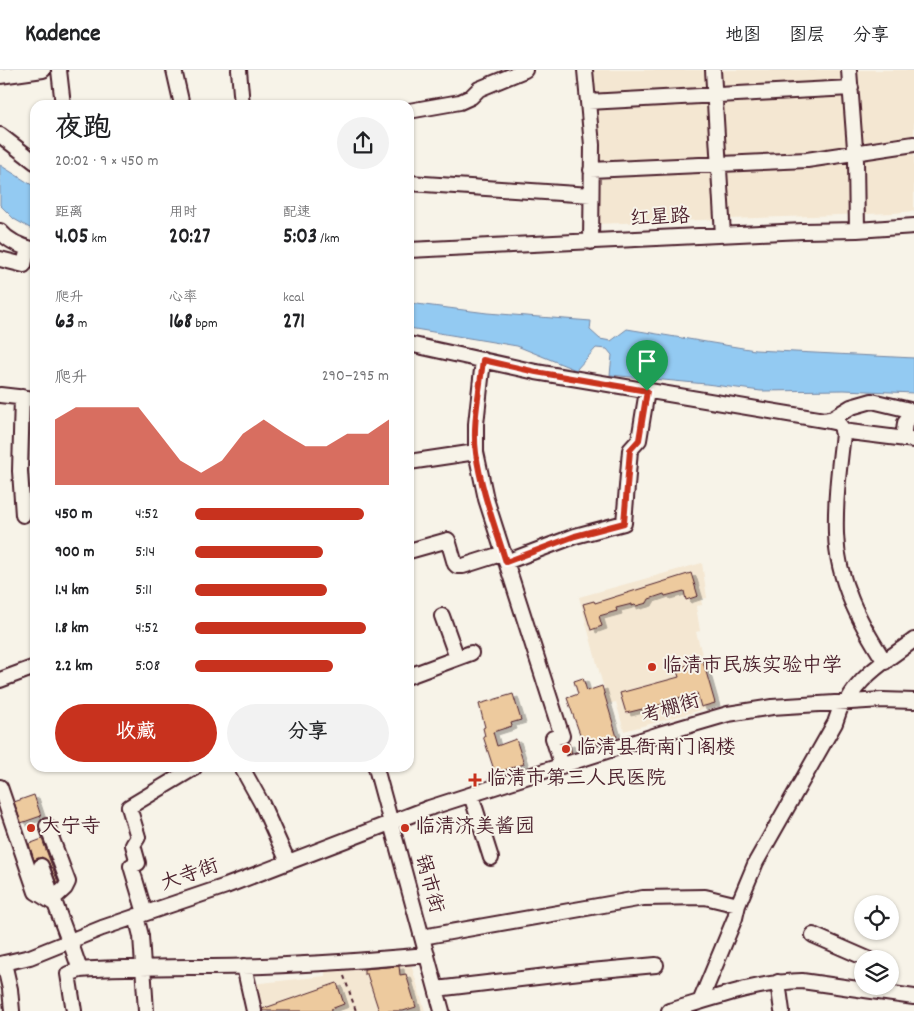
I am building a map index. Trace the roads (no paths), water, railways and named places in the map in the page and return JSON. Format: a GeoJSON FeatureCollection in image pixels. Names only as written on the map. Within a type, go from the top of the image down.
{"type":"FeatureCollection","features":[{"type":"Feature","properties":{"kind":"street"},"geometry":{"type":"LineString","coordinates":[[0,76],[44,70]]}},
{"type":"Feature","properties":{"kind":"street"},"geometry":{"type":"LineString","coordinates":[[59,70],[62,100]]}},
{"type":"Feature","properties":{"kind":"street"},"geometry":{"type":"LineString","coordinates":[[174,70],[181,100]]}},
{"type":"Feature","properties":{"kind":"street"},"geometry":{"type":"LineString","coordinates":[[238,70],[241,100]]}},
{"type":"Feature","properties":{"kind":"street"},"geometry":{"type":"LineString","coordinates":[[414,110],[460,102],[471,97],[479,89],[525,70]]}},
{"type":"Feature","properties":{"kind":"street"},"geometry":{"type":"LineString","coordinates":[[585,70],[592,145],[591,242]]}},
{"type":"Feature","properties":{"kind":"street"},"geometry":{"type":"LineString","coordinates":[[713,70],[723,235]]}},
{"type":"Feature","properties":{"kind":"street"},"geometry":{"type":"LineString","coordinates":[[849,70],[856,153],[857,230]]}},
{"type":"Feature","properties":{"kind":"street"},"geometry":{"type":"LineString","coordinates":[[588,102],[851,88]]}},
{"type":"Feature","properties":{"kind":"street"},"geometry":{"type":"LineString","coordinates":[[0,135],[30,158]]}},
{"type":"Feature","properties":{"kind":"street"},"geometry":{"type":"LineString","coordinates":[[592,170],[807,160],[914,144]]}},
{"type":"Feature","properties":{"kind":"street"},"geometry":{"type":"LineString","coordinates":[[414,183],[591,195]]}},
{"type":"Feature","properties":{"kind":"street","name":"红星路"},"geometry":{"type":"LineString","coordinates":[[414,250],[914,226]]}},
{"type":"Feature","properties":{"kind":"street"},"geometry":{"type":"LineString","coordinates":[[0,231],[6,238],[30,249]]}},
{"type":"Feature","properties":{"kind":"street"},"geometry":{"type":"LineString","coordinates":[[0,259],[24,265],[30,251]]}},
{"type":"Feature","properties":{"kind":"street"},"geometry":{"type":"LineString","coordinates":[[414,345],[536,372],[838,423],[842,431],[836,494],[838,555],[850,599],[863,628],[885,662]]}},
{"type":"Feature","properties":{"kind":"street"},"geometry":{"type":"LineString","coordinates":[[483,360],[476,424],[476,452],[486,499],[562,736],[553,738],[562,766]]}},
{"type":"Feature","properties":{"kind":"street"},"geometry":{"type":"LineString","coordinates":[[414,550],[448,540],[455,564],[462,566],[505,557],[624,523],[630,450],[639,440],[647,391]]}},
{"type":"Feature","properties":{"kind":"street"},"geometry":{"type":"LineString","coordinates":[[0,395],[28,398],[20,461],[23,514]]}},
{"type":"Feature","properties":{"kind":"street"},"geometry":{"type":"LineString","coordinates":[[824,420],[833,418],[852,407],[872,401],[914,411],[905,422],[909,440],[842,431]]}},
{"type":"Feature","properties":{"kind":"street"},"geometry":{"type":"LineString","coordinates":[[414,461],[476,452]]}},
{"type":"Feature","properties":{"kind":"street"},"geometry":{"type":"LineString","coordinates":[[442,616],[457,658]]}},
{"type":"Feature","properties":{"kind":"street"},"geometry":{"type":"LineString","coordinates":[[700,1002],[756,862],[810,769],[844,702],[861,681],[914,640]]}},
{"type":"Feature","properties":{"kind":"street"},"geometry":{"type":"LineString","coordinates":[[414,674],[471,653]]}},
{"type":"Feature","properties":{"kind":"street"},"geometry":{"type":"LineString","coordinates":[[0,680],[30,669]]}},
{"type":"Feature","properties":{"kind":"street","name":"考棚街"},"geometry":{"type":"LineString","coordinates":[[391,823],[471,795],[728,714],[772,707],[882,700],[914,701]]}},
{"type":"Feature","properties":{"kind":"street"},"geometry":{"type":"LineString","coordinates":[[146,1011],[141,914],[131,866],[138,863],[132,845],[138,837],[129,807],[187,772]]}},
{"type":"Feature","properties":{"kind":"street"},"geometry":{"type":"LineString","coordinates":[[244,772],[262,804],[288,862]]}},
{"type":"Feature","properties":{"kind":"street","name":"锅市街"},"geometry":{"type":"LineString","coordinates":[[377,772],[442,1011]]}},
{"type":"Feature","properties":{"kind":"street"},"geometry":{"type":"LineString","coordinates":[[0,788],[36,892],[54,902]]}},
{"type":"Feature","properties":{"kind":"street"},"geometry":{"type":"LineString","coordinates":[[471,795],[491,858]]}},
{"type":"Feature","properties":{"kind":"street","name":"大寺街"},"geometry":{"type":"LineString","coordinates":[[2,963],[30,957],[141,914],[226,886],[391,823]]}},
{"type":"Feature","properties":{"kind":"street"},"geometry":{"type":"LineString","coordinates":[[47,826],[68,882],[66,888],[54,902]]}},
{"type":"Feature","properties":{"kind":"street"},"geometry":{"type":"LineString","coordinates":[[41,866],[80,970]]}},
{"type":"Feature","properties":{"kind":"street"},"geometry":{"type":"LineString","coordinates":[[422,937],[643,898],[705,898],[738,905]]}},
{"type":"Feature","properties":{"kind":"street"},"geometry":{"type":"LineString","coordinates":[[813,936],[854,953]]}},
{"type":"Feature","properties":{"kind":"street"},"geometry":{"type":"LineString","coordinates":[[74,1011],[68,974],[80,970],[244,966],[427,955]]}},
{"type":"Feature","properties":{"kind":"street"},"geometry":{"type":"LineString","coordinates":[[2,963],[10,989],[12,1011]]}},
{"type":"Feature","properties":{"kind":"street"},"geometry":{"type":"LineString","coordinates":[[244,966],[254,1011]]}},
{"type":"Feature","properties":{"kind":"street"},"geometry":{"type":"LineString","coordinates":[[436,989],[571,973],[656,966]]}},
{"type":"Feature","properties":{"kind":"street"},"geometry":{"type":"LineString","coordinates":[[668,1011],[778,982],[802,981],[854,987]]}},
{"type":"Feature","properties":{"kind":"street"},"geometry":{"type":"LineString","coordinates":[[778,982],[782,1011]]}},
{"type":"Feature","properties":{"kind":"street"},"geometry":{"type":"LineString","coordinates":[[899,993],[914,997]]}},
{"type":"Feature","properties":{"kind":"water"},"geometry":{"type":"Polygon","coordinates":[[[0,165],[30,184],[30,228],[14,219],[0,205],[0,165]]]}},
{"type":"Feature","properties":{"kind":"water"},"geometry":{"type":"Polygon","coordinates":[[[414,304],[487,313],[591,321],[590,330],[600,339],[611,341],[627,329],[755,350],[914,358],[914,393],[844,390],[761,391],[610,375],[612,355],[607,349],[596,348],[576,370],[517,346],[414,329],[414,304]]]}},
{"type":"Feature","properties":{"kind":"place","name":"临清市民族实验中学"},"geometry":{"type":"Point","coordinates":[652,667]}},
{"type":"Feature","properties":{"kind":"place","name":"临清县衙南门阁楼"},"geometry":{"type":"Point","coordinates":[566,749]}},
{"type":"Feature","properties":{"kind":"place","name":"临清市第三人民医院"},"geometry":{"type":"Point","coordinates":[475,780]}},
{"type":"Feature","properties":{"kind":"place","name":"大宁寺"},"geometry":{"type":"Point","coordinates":[31,828]}},
{"type":"Feature","properties":{"kind":"place","name":"临清济美酱园"},"geometry":{"type":"Point","coordinates":[405,828]}}]}
